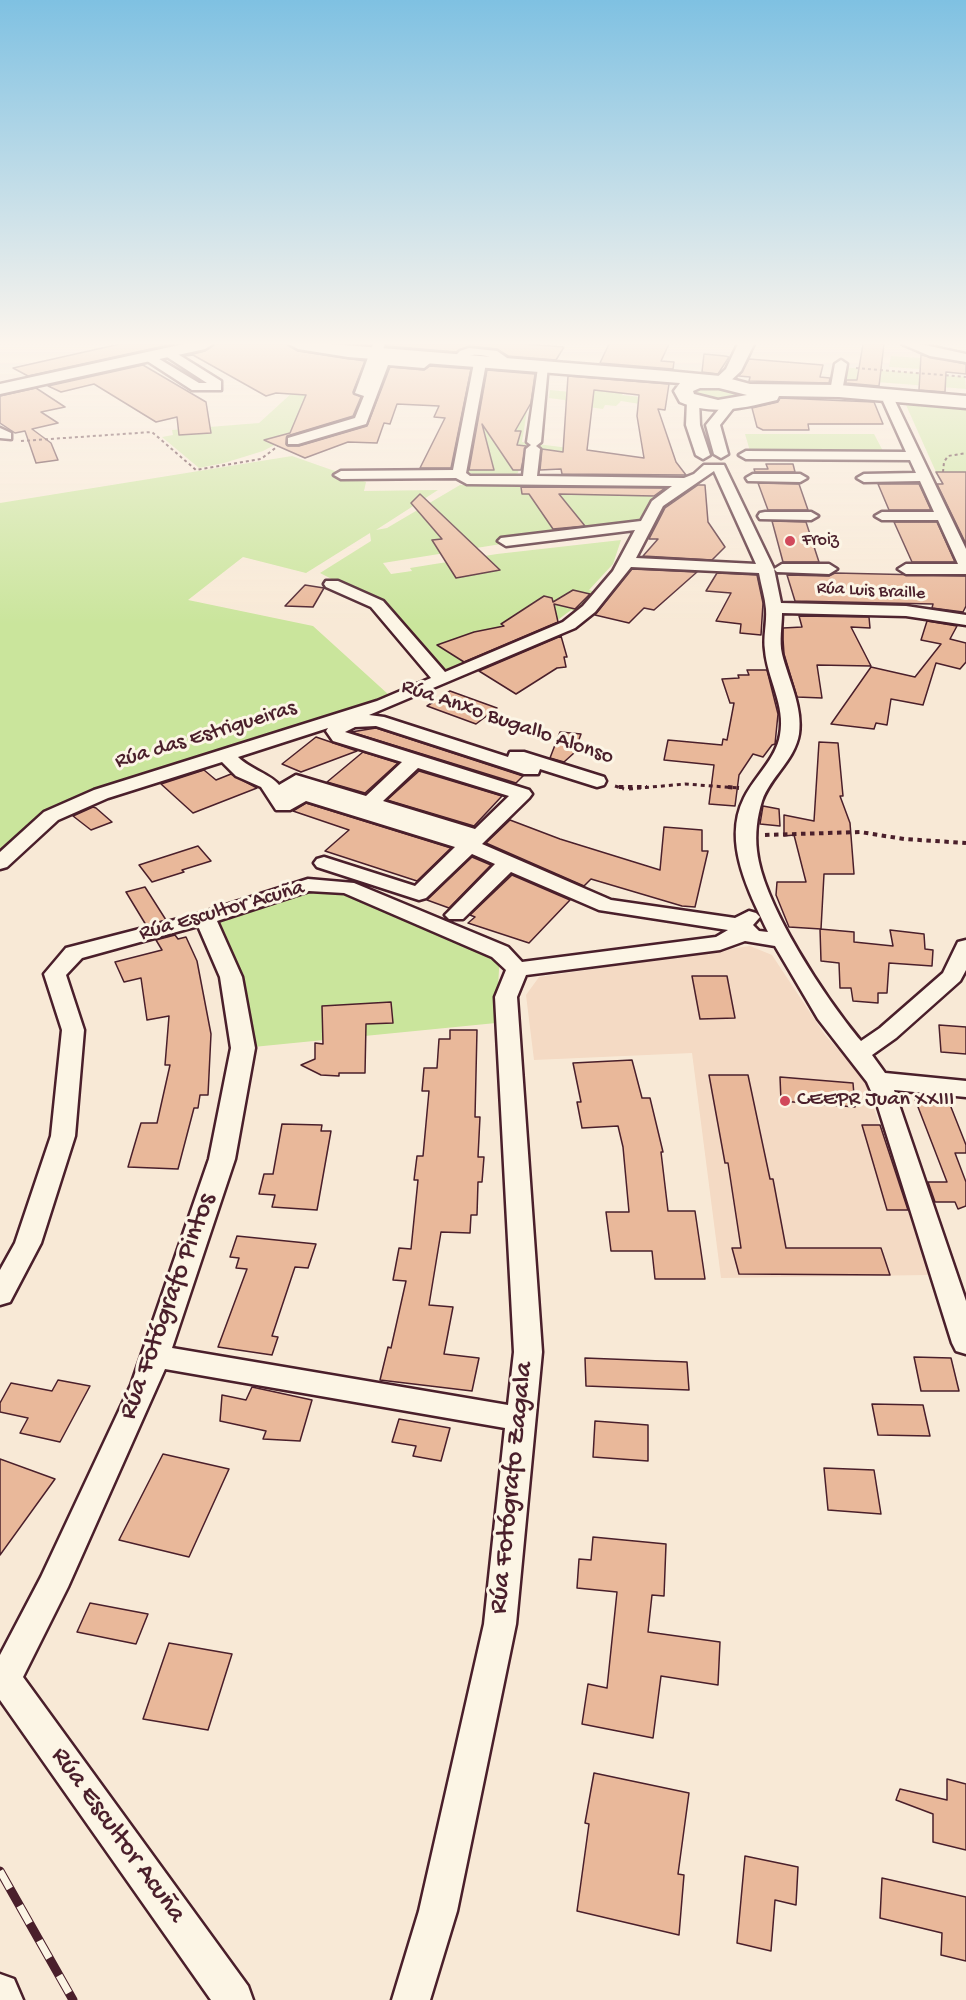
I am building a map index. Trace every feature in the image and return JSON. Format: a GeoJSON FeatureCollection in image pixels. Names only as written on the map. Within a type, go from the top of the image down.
{"type":"FeatureCollection","features":[{"type":"Feature","properties":{"kind":"street"},"geometry":{"type":"LineString","coordinates":[[293,441],[306,437]]}},
{"type":"Feature","properties":{"kind":"street"},"geometry":{"type":"LineString","coordinates":[[463,477],[472,437]]}},
{"type":"Feature","properties":{"kind":"street"},"geometry":{"type":"LineString","coordinates":[[530,480],[535,437]]}},
{"type":"Feature","properties":{"kind":"street"},"geometry":{"type":"LineString","coordinates":[[699,437],[774,569],[773,651],[789,710],[790,733],[785,750],[758,789],[749,815],[746,833],[747,853],[757,887],[782,940],[826,1014],[878,1080],[890,1107],[966,1343]]}},
{"type":"Feature","properties":{"kind":"street"},"geometry":{"type":"LineString","coordinates":[[713,437],[713,461]]}},
{"type":"Feature","properties":{"kind":"street"},"geometry":{"type":"LineString","coordinates":[[906,437],[966,567],[906,569]]}},
{"type":"Feature","properties":{"kind":"street"},"geometry":{"type":"LineString","coordinates":[[746,455],[915,456]]}},
{"type":"Feature","properties":{"kind":"street","name":"Rúa das Estrigueiras"},"geometry":{"type":"LineString","coordinates":[[0,863],[51,816],[101,794],[383,705],[568,624],[603,594],[626,562],[643,525],[657,504],[686,482],[699,477],[713,461]]}},
{"type":"Feature","properties":{"kind":"street"},"geometry":{"type":"LineString","coordinates":[[864,478],[924,474]]}},
{"type":"Feature","properties":{"kind":"street"},"geometry":{"type":"LineString","coordinates":[[341,475],[686,482]]}},
{"type":"Feature","properties":{"kind":"street"},"geometry":{"type":"LineString","coordinates":[[753,478],[800,478]]}},
{"type":"Feature","properties":{"kind":"street"},"geometry":{"type":"LineString","coordinates":[[765,516],[811,516]]}},
{"type":"Feature","properties":{"kind":"street"},"geometry":{"type":"LineString","coordinates":[[882,516],[943,516]]}},
{"type":"Feature","properties":{"kind":"street"},"geometry":{"type":"LineString","coordinates":[[506,541],[643,525]]}},
{"type":"Feature","properties":{"kind":"street"},"geometry":{"type":"LineString","coordinates":[[626,562],[774,569],[829,569]]}},
{"type":"Feature","properties":{"kind":"street"},"geometry":{"type":"LineString","coordinates":[[332,584],[377,604],[442,680]]}},
{"type":"Feature","properties":{"kind":"street","name":"Rúa Luis Braille"},"geometry":{"type":"LineString","coordinates":[[774,608],[906,611],[966,620]]}},
{"type":"Feature","properties":{"kind":"street","name":"Rúa Anxo Bugallo Alonso"},"geometry":{"type":"LineString","coordinates":[[383,705],[495,749],[597,781]]}},
{"type":"Feature","properties":{"kind":"street"},"geometry":{"type":"LineString","coordinates":[[324,863],[419,894],[522,794],[339,737],[335,731],[338,728],[363,720],[378,721],[531,770]]}},
{"type":"Feature","properties":{"kind":"street"},"geometry":{"type":"LineString","coordinates":[[229,754],[229,758],[243,772],[268,783],[283,806],[304,794],[286,788],[296,781],[365,807],[473,841],[508,863],[606,906],[740,925],[753,937],[782,940]]}},
{"type":"Feature","properties":{"kind":"street"},"geometry":{"type":"LineString","coordinates":[[365,807],[414,761]]}},
{"type":"Feature","properties":{"kind":"street"},"geometry":{"type":"LineString","coordinates":[[456,915],[508,863]]}},
{"type":"Feature","properties":{"kind":"street","name":"Rúa Escultor Acuña"},"geometry":{"type":"LineString","coordinates":[[0,1295],[28,1243],[63,1136],[73,1030],[55,974],[74,953],[205,918],[308,885],[347,887],[500,952],[517,969]]}},
{"type":"Feature","properties":{"kind":"street"},"geometry":{"type":"LineString","coordinates":[[517,969],[720,943],[738,936],[740,925],[757,914],[768,914]]}},
{"type":"Feature","properties":{"kind":"street","name":"Rúa Fotógrafo Pintos"},"geometry":{"type":"LineString","coordinates":[[2,1675],[57,1576],[145,1385],[222,1160],[243,1048],[231,977],[205,918]]}},
{"type":"Feature","properties":{"kind":"street"},"geometry":{"type":"LineString","coordinates":[[859,1053],[888,1033],[952,976],[966,947]]}},
{"type":"Feature","properties":{"kind":"street","name":"Rúa Fotógrafo Zagala"},"geometry":{"type":"LineString","coordinates":[[411,2000],[438,1911],[500,1624],[528,1352],[506,997],[517,969]]}},
{"type":"Feature","properties":{"kind":"street"},"geometry":{"type":"LineString","coordinates":[[878,1080],[966,1089]]}},
{"type":"Feature","properties":{"kind":"street"},"geometry":{"type":"LineString","coordinates":[[155,1356],[521,1419]]}},
{"type":"Feature","properties":{"kind":"street","name":"Rúa Escultor Acuña"},"geometry":{"type":"LineString","coordinates":[[2,1675],[234,2000]]}},
{"type":"Feature","properties":{"kind":"street"},"geometry":{"type":"LineString","coordinates":[[0,1994],[4,2000]]}},
{"type":"Feature","properties":{"kind":"path"},"geometry":{"type":"LineString","coordinates":[[158,437],[196,470],[261,459],[273,447],[293,441]]}},
{"type":"Feature","properties":{"kind":"path"},"geometry":{"type":"LineString","coordinates":[[924,474],[943,472],[942,461],[945,457],[966,453]]}},
{"type":"Feature","properties":{"kind":"path","name":"Rúa Anxo Bugallo Alonso"},"geometry":{"type":"LineString","coordinates":[[597,781],[625,789],[685,784],[758,789]]}},
{"type":"Feature","properties":{"kind":"path"},"geometry":{"type":"LineString","coordinates":[[746,833],[784,836],[860,832],[904,839],[966,843]]}},
{"type":"Feature","properties":{"kind":"shaded area","name":"CEEPR Juan XXIII"},"geometry":{"type":"Polygon","coordinates":[[[750,946],[772,955],[825,1035],[864,1078],[929,1275],[721,1278],[692,1053],[534,1060],[526,995],[539,977],[750,946]]]}},
{"type":"Feature","properties":{"kind":"green space"},"geometry":{"type":"Polygon","coordinates":[[[162,437],[289,437],[263,451],[199,468],[162,437]]]}},
{"type":"Feature","properties":{"kind":"green space"},"geometry":{"type":"Polygon","coordinates":[[[471,437],[523,437],[522,442],[607,453],[602,458],[523,446],[518,473],[513,475],[473,474],[465,471],[471,437]]]}},
{"type":"Feature","properties":{"kind":"green space"},"geometry":{"type":"Polygon","coordinates":[[[746,437],[876,437],[883,451],[750,451],[746,437]]]}},
{"type":"Feature","properties":{"kind":"green space"},"geometry":{"type":"Polygon","coordinates":[[[920,437],[966,437],[966,472],[936,472],[920,437]]]}},
{"type":"Feature","properties":{"kind":"green space"},"geometry":{"type":"Polygon","coordinates":[[[292,456],[366,482],[364,491],[438,490],[376,530],[387,528],[460,485],[660,486],[664,489],[650,496],[657,498],[637,524],[499,540],[501,544],[383,563],[391,574],[412,571],[410,568],[497,554],[621,540],[613,564],[589,590],[603,594],[583,614],[571,610],[547,628],[452,673],[445,673],[386,607],[320,573],[371,541],[370,533],[306,573],[243,557],[188,600],[313,626],[389,695],[54,809],[0,849],[0,503],[292,456]]]}},
{"type":"Feature","properties":{"kind":"green space"},"geometry":{"type":"Polygon","coordinates":[[[308,885],[347,887],[500,952],[496,1023],[243,1048],[205,918],[308,885]]]}},
{"type":"Feature","properties":{"kind":"building"},"geometry":{"type":"Polygon","coordinates":[[[27,437],[43,437],[51,443],[58,460],[36,463],[27,437]]]}},
{"type":"Feature","properties":{"kind":"building"},"geometry":{"type":"Polygon","coordinates":[[[287,437],[288,446],[299,446],[328,437],[379,437],[377,443],[348,442],[305,458],[264,440],[287,437]]]}},
{"type":"Feature","properties":{"kind":"building"},"geometry":{"type":"Polygon","coordinates":[[[435,437],[457,437],[451,468],[420,468],[435,437]]]}},
{"type":"Feature","properties":{"kind":"building"},"geometry":{"type":"Polygon","coordinates":[[[475,437],[485,437],[494,470],[469,470],[475,437]]]}},
{"type":"Feature","properties":{"kind":"building"},"geometry":{"type":"Polygon","coordinates":[[[491,437],[519,437],[517,445],[526,446],[521,470],[513,470],[491,437]]]}},
{"type":"Feature","properties":{"kind":"building"},"geometry":{"type":"Polygon","coordinates":[[[564,437],[588,437],[587,450],[644,458],[641,437],[668,437],[676,462],[686,475],[562,474],[561,469],[540,470],[542,449],[563,452],[564,437]]]}},
{"type":"Feature","properties":{"kind":"building"},"geometry":{"type":"Polygon","coordinates":[[[766,464],[793,464],[795,472],[755,472],[754,469],[768,469],[766,464]]]}},
{"type":"Feature","properties":{"kind":"building"},"geometry":{"type":"Polygon","coordinates":[[[936,472],[966,472],[966,544],[937,484],[943,484],[936,472]]]}},
{"type":"Feature","properties":{"kind":"building"},"geometry":{"type":"Polygon","coordinates":[[[758,483],[799,484],[808,510],[768,510],[758,483]]]}},
{"type":"Feature","properties":{"kind":"building"},"geometry":{"type":"Polygon","coordinates":[[[878,484],[919,484],[931,510],[889,510],[878,484]]]}},
{"type":"Feature","properties":{"kind":"building"},"geometry":{"type":"Polygon","coordinates":[[[698,485],[705,485],[708,522],[725,547],[712,560],[643,556],[658,539],[649,539],[665,508],[698,485]]]}},
{"type":"Feature","properties":{"kind":"building"},"geometry":{"type":"Polygon","coordinates":[[[521,487],[665,488],[654,496],[559,494],[585,526],[553,529],[529,494],[522,494],[521,487]]]}},
{"type":"Feature","properties":{"kind":"building"},"geometry":{"type":"Polygon","coordinates":[[[420,494],[500,570],[456,578],[432,540],[442,539],[411,503],[420,494]]]}},
{"type":"Feature","properties":{"kind":"building"},"geometry":{"type":"Polygon","coordinates":[[[772,521],[806,522],[819,562],[783,562],[772,521]]]}},
{"type":"Feature","properties":{"kind":"building"},"geometry":{"type":"Polygon","coordinates":[[[894,522],[937,522],[955,562],[912,562],[894,522]]]}},
{"type":"Feature","properties":{"kind":"building"},"geometry":{"type":"Polygon","coordinates":[[[632,569],[697,572],[654,610],[644,608],[629,623],[595,615],[632,569]]]}},
{"type":"Feature","properties":{"kind":"building"},"geometry":{"type":"Polygon","coordinates":[[[717,573],[757,575],[763,603],[761,635],[740,633],[741,624],[716,621],[731,593],[706,591],[717,573]]]}},
{"type":"Feature","properties":{"kind":"building"},"geometry":{"type":"Polygon","coordinates":[[[835,573],[966,576],[966,606],[963,612],[932,608],[933,604],[795,601],[787,575],[829,576],[835,573]]]}},
{"type":"Feature","properties":{"kind":"building"},"geometry":{"type":"Polygon","coordinates":[[[305,585],[324,588],[313,607],[285,606],[305,585]]]}},
{"type":"Feature","properties":{"kind":"building"},"geometry":{"type":"Polygon","coordinates":[[[573,590],[590,594],[575,609],[554,604],[558,622],[464,662],[437,645],[474,632],[504,626],[501,624],[544,596],[552,598],[553,602],[573,590]]]}},
{"type":"Feature","properties":{"kind":"building"},"geometry":{"type":"Polygon","coordinates":[[[799,616],[869,617],[870,628],[851,627],[871,666],[817,665],[822,698],[797,697],[784,654],[783,628],[802,627],[799,616]]]}},
{"type":"Feature","properties":{"kind":"building"},"geometry":{"type":"Polygon","coordinates":[[[927,621],[957,626],[950,639],[966,643],[966,662],[960,669],[936,663],[923,705],[891,699],[887,725],[876,723],[874,729],[831,724],[871,667],[915,677],[941,644],[921,640],[927,621]]]}},
{"type":"Feature","properties":{"kind":"building"},"geometry":{"type":"Polygon","coordinates":[[[561,636],[567,657],[564,657],[566,667],[557,668],[516,694],[479,671],[561,636]]]}},
{"type":"Feature","properties":{"kind":"building"},"geometry":{"type":"Polygon","coordinates":[[[747,670],[767,670],[778,714],[775,744],[763,757],[753,754],[739,775],[735,806],[709,804],[714,765],[664,760],[668,740],[722,745],[723,739],[727,740],[734,703],[730,703],[722,679],[749,675],[747,670]]]}},
{"type":"Feature","properties":{"kind":"building"},"geometry":{"type":"Polygon","coordinates":[[[450,691],[497,708],[476,724],[427,706],[450,691]]]}},
{"type":"Feature","properties":{"kind":"building"},"geometry":{"type":"Polygon","coordinates":[[[376,728],[523,776],[516,783],[351,732],[376,728]]]}},
{"type":"Feature","properties":{"kind":"building"},"geometry":{"type":"Polygon","coordinates":[[[560,732],[581,734],[574,753],[564,762],[550,758],[560,732]]]}},
{"type":"Feature","properties":{"kind":"building"},"geometry":{"type":"Polygon","coordinates":[[[316,737],[357,751],[301,772],[282,764],[316,737]]]}},
{"type":"Feature","properties":{"kind":"building"},"geometry":{"type":"Polygon","coordinates":[[[819,742],[838,743],[843,796],[840,796],[850,823],[854,874],[824,874],[821,929],[789,927],[776,895],[777,882],[806,882],[794,835],[784,836],[784,815],[814,821],[819,742]]]}},
{"type":"Feature","properties":{"kind":"building"},"geometry":{"type":"Polygon","coordinates":[[[363,752],[398,763],[365,793],[327,782],[363,752]]]}},
{"type":"Feature","properties":{"kind":"building"},"geometry":{"type":"Polygon","coordinates":[[[204,770],[216,780],[231,774],[257,788],[193,813],[161,784],[204,770]]]}},
{"type":"Feature","properties":{"kind":"building"},"geometry":{"type":"Polygon","coordinates":[[[419,771],[502,796],[474,826],[387,800],[419,771]]]}},
{"type":"Feature","properties":{"kind":"building"},"geometry":{"type":"Polygon","coordinates":[[[306,803],[451,848],[417,881],[325,851],[349,830],[293,811],[306,803]]]}},
{"type":"Feature","properties":{"kind":"building"},"geometry":{"type":"Polygon","coordinates":[[[763,806],[779,809],[780,826],[760,824],[763,806]]]}},
{"type":"Feature","properties":{"kind":"building"},"geometry":{"type":"Polygon","coordinates":[[[93,807],[112,822],[91,830],[73,816],[93,807]]]}},
{"type":"Feature","properties":{"kind":"building"},"geometry":{"type":"Polygon","coordinates":[[[510,820],[560,839],[660,870],[664,827],[702,830],[702,851],[708,851],[695,907],[682,906],[591,879],[584,886],[486,843],[510,820]]]}},
{"type":"Feature","properties":{"kind":"building"},"geometry":{"type":"Polygon","coordinates":[[[198,846],[211,861],[182,870],[184,872],[152,882],[139,865],[198,846]]]}},
{"type":"Feature","properties":{"kind":"building"},"geometry":{"type":"Polygon","coordinates":[[[472,857],[491,865],[449,908],[427,900],[472,857]]]}},
{"type":"Feature","properties":{"kind":"building"},"geometry":{"type":"Polygon","coordinates":[[[512,875],[570,900],[529,943],[468,923],[475,917],[470,915],[512,875]]]}},
{"type":"Feature","properties":{"kind":"building"},"geometry":{"type":"Polygon","coordinates":[[[145,887],[166,920],[146,925],[126,892],[145,887]]]}},
{"type":"Feature","properties":{"kind":"building"},"geometry":{"type":"Polygon","coordinates":[[[820,929],[854,932],[854,942],[893,946],[890,930],[924,934],[925,949],[933,950],[932,966],[889,963],[887,993],[878,993],[878,1003],[853,1001],[851,988],[840,988],[839,963],[821,961],[820,929]]]}},
{"type":"Feature","properties":{"kind":"building"},"geometry":{"type":"Polygon","coordinates":[[[175,935],[178,939],[186,937],[197,961],[211,1034],[208,1095],[200,1095],[198,1108],[194,1108],[178,1169],[128,1167],[141,1123],[157,1123],[170,1065],[165,1065],[169,1016],[147,1020],[141,978],[124,982],[115,962],[162,950],[156,940],[175,935]]]}},
{"type":"Feature","properties":{"kind":"building"},"geometry":{"type":"Polygon","coordinates":[[[692,976],[727,976],[735,1018],[700,1019],[692,976]]]}},
{"type":"Feature","properties":{"kind":"building"},"geometry":{"type":"Polygon","coordinates":[[[391,1002],[393,1023],[366,1024],[365,1073],[339,1073],[339,1076],[321,1075],[301,1065],[315,1059],[315,1043],[323,1044],[322,1006],[391,1002]]]}},
{"type":"Feature","properties":{"kind":"building"},"geometry":{"type":"Polygon","coordinates":[[[939,1025],[966,1027],[966,1054],[941,1052],[939,1025]]]}},
{"type":"Feature","properties":{"kind":"building"},"geometry":{"type":"Polygon","coordinates":[[[450,1030],[477,1030],[475,1117],[480,1117],[478,1157],[484,1157],[482,1182],[478,1182],[477,1215],[471,1215],[470,1233],[441,1232],[429,1305],[453,1307],[444,1354],[479,1358],[472,1391],[380,1380],[388,1347],[391,1348],[406,1281],[393,1280],[399,1248],[411,1249],[418,1180],[414,1180],[417,1156],[423,1156],[429,1091],[422,1091],[424,1068],[437,1068],[439,1039],[450,1039],[450,1030]]]}},
{"type":"Feature","properties":{"kind":"building"},"geometry":{"type":"Polygon","coordinates":[[[632,1060],[642,1098],[650,1098],[663,1152],[661,1152],[668,1211],[695,1211],[705,1279],[655,1279],[652,1251],[611,1251],[606,1212],[629,1212],[623,1147],[618,1126],[582,1128],[577,1102],[581,1102],[573,1063],[632,1060]]]}},
{"type":"Feature","properties":{"kind":"building"},"geometry":{"type":"Polygon","coordinates":[[[709,1075],[748,1075],[770,1179],[773,1179],[786,1248],[881,1248],[890,1275],[739,1274],[732,1248],[741,1248],[728,1163],[725,1163],[709,1075]]]}},
{"type":"Feature","properties":{"kind":"building"},"geometry":{"type":"Polygon","coordinates":[[[780,1077],[853,1083],[855,1107],[781,1101],[780,1077]]]}},
{"type":"Feature","properties":{"kind":"building"},"geometry":{"type":"Polygon","coordinates":[[[913,1094],[947,1097],[966,1145],[966,1153],[955,1153],[966,1182],[966,1206],[958,1209],[955,1202],[935,1202],[928,1182],[947,1182],[913,1094]]]}},
{"type":"Feature","properties":{"kind":"building"},"geometry":{"type":"Polygon","coordinates":[[[282,1124],[322,1125],[321,1131],[331,1131],[317,1210],[272,1207],[275,1195],[259,1194],[264,1174],[273,1174],[282,1124]]]}},
{"type":"Feature","properties":{"kind":"building"},"geometry":{"type":"Polygon","coordinates":[[[862,1125],[880,1125],[908,1210],[887,1210],[862,1125]]]}},
{"type":"Feature","properties":{"kind":"building"},"geometry":{"type":"Polygon","coordinates":[[[237,1236],[316,1244],[308,1268],[295,1267],[272,1336],[278,1337],[272,1355],[218,1347],[247,1269],[236,1268],[239,1258],[230,1257],[237,1236]]]}},
{"type":"Feature","properties":{"kind":"building"},"geometry":{"type":"Polygon","coordinates":[[[914,1357],[951,1358],[959,1391],[921,1391],[914,1357]]]}},
{"type":"Feature","properties":{"kind":"building"},"geometry":{"type":"Polygon","coordinates":[[[585,1358],[687,1362],[689,1390],[586,1386],[585,1358]]]}},
{"type":"Feature","properties":{"kind":"building"},"geometry":{"type":"Polygon","coordinates":[[[58,1380],[90,1386],[60,1442],[20,1433],[28,1418],[0,1412],[0,1403],[11,1383],[52,1391],[58,1380]]]}},
{"type":"Feature","properties":{"kind":"building"},"geometry":{"type":"Polygon","coordinates":[[[252,1387],[312,1400],[300,1441],[263,1439],[266,1431],[220,1421],[222,1395],[246,1400],[252,1387]]]}},
{"type":"Feature","properties":{"kind":"building"},"geometry":{"type":"Polygon","coordinates":[[[872,1404],[923,1405],[930,1436],[878,1435],[872,1404]]]}},
{"type":"Feature","properties":{"kind":"building"},"geometry":{"type":"Polygon","coordinates":[[[399,1419],[450,1428],[441,1461],[413,1456],[416,1446],[392,1442],[399,1419]]]}},
{"type":"Feature","properties":{"kind":"building"},"geometry":{"type":"Polygon","coordinates":[[[595,1421],[648,1425],[648,1461],[593,1457],[595,1421]]]}},
{"type":"Feature","properties":{"kind":"building"},"geometry":{"type":"Polygon","coordinates":[[[163,1454],[229,1469],[189,1557],[119,1540],[163,1454]]]}},
{"type":"Feature","properties":{"kind":"building"},"geometry":{"type":"Polygon","coordinates":[[[0,1459],[55,1479],[0,1555],[0,1459]]]}},
{"type":"Feature","properties":{"kind":"building"},"geometry":{"type":"Polygon","coordinates":[[[824,1468],[874,1470],[881,1514],[828,1510],[824,1468]]]}},
{"type":"Feature","properties":{"kind":"building"},"geometry":{"type":"Polygon","coordinates":[[[593,1537],[666,1544],[664,1596],[652,1595],[648,1632],[720,1642],[718,1685],[661,1676],[653,1738],[582,1724],[588,1684],[607,1688],[617,1592],[577,1588],[579,1559],[591,1560],[593,1537]]]}},
{"type":"Feature","properties":{"kind":"building"},"geometry":{"type":"Polygon","coordinates":[[[90,1603],[148,1614],[136,1644],[77,1632],[90,1603]]]}},
{"type":"Feature","properties":{"kind":"building"},"geometry":{"type":"Polygon","coordinates":[[[169,1643],[232,1654],[208,1730],[143,1719],[169,1643]]]}},
{"type":"Feature","properties":{"kind":"building"},"geometry":{"type":"Polygon","coordinates":[[[594,1773],[689,1793],[678,1874],[684,1875],[679,1935],[577,1911],[589,1824],[585,1823],[594,1773]]]}},
{"type":"Feature","properties":{"kind":"building"},"geometry":{"type":"Polygon","coordinates":[[[947,1779],[966,1784],[966,1850],[933,1842],[933,1814],[896,1800],[900,1789],[947,1800],[947,1779]]]}},
{"type":"Feature","properties":{"kind":"building"},"geometry":{"type":"Polygon","coordinates":[[[745,1856],[798,1867],[796,1905],[775,1900],[771,1951],[737,1943],[745,1856]]]}},
{"type":"Feature","properties":{"kind":"building"},"geometry":{"type":"Polygon","coordinates":[[[882,1878],[966,1897],[966,1961],[941,1955],[942,1933],[880,1918],[882,1878]]]}},
{"type":"Feature","properties":{"kind":"railway"},"geometry":{"type":"LineString","coordinates":[[0,1871],[73,2000]]}},
{"type":"Feature","properties":{"kind":"place","name":"Froiz"},"geometry":{"type":"Point","coordinates":[790,541]}},
{"type":"Feature","properties":{"kind":"place","name":"CEEPR Juan XXIII"},"geometry":{"type":"Point","coordinates":[785,1101]}}]}
